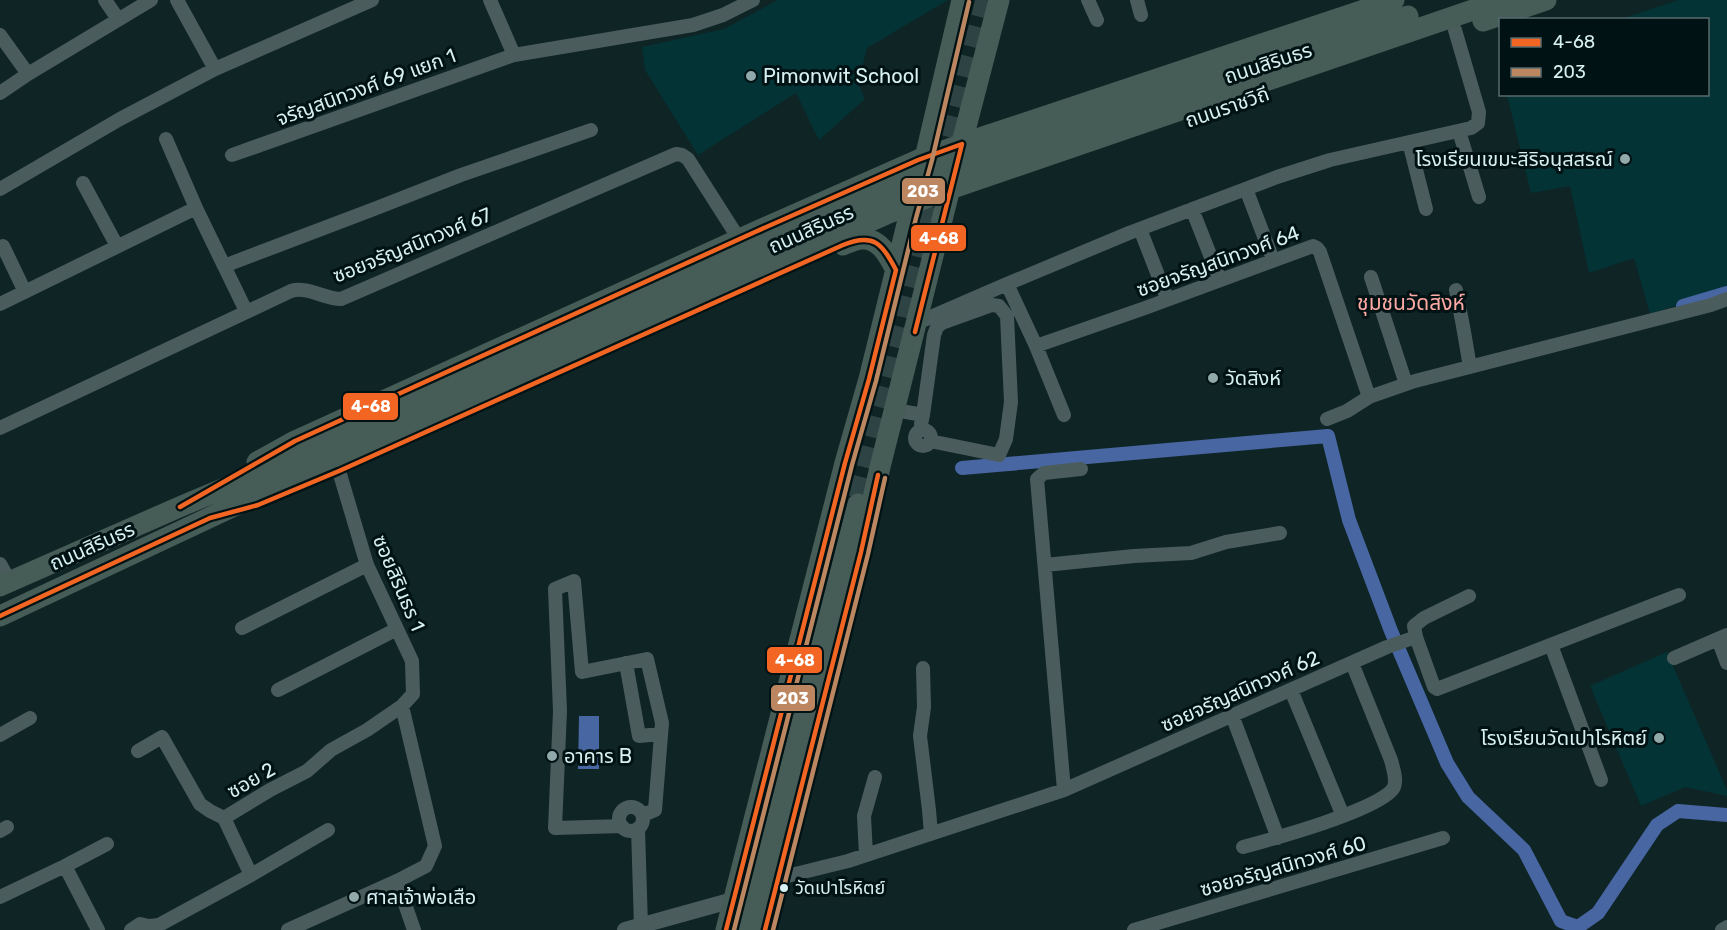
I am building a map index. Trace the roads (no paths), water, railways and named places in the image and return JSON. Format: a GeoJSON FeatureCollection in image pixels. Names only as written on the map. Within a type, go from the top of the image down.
{"type":"FeatureCollection","features":[{"type":"Feature","properties":{"kind":"main road"},"geometry":{"type":"LineString","coordinates":[[726,930],[848,452],[869,379],[962,0]]}},
{"type":"Feature","properties":{"kind":"main road"},"geometry":{"type":"LineString","coordinates":[[971,0],[981,5],[991,0]]}},
{"type":"Feature","properties":{"kind":"main road"},"geometry":{"type":"LineString","coordinates":[[765,930],[999,0]]}},
{"type":"Feature","properties":{"kind":"main road"},"geometry":{"type":"LineString","coordinates":[[962,144],[1394,0]]}},
{"type":"Feature","properties":{"kind":"main road"},"geometry":{"type":"LineString","coordinates":[[1462,6],[1502,0]]}},
{"type":"Feature","properties":{"kind":"main road","name":"ถนนราชวิถี"},"geometry":{"type":"LineString","coordinates":[[909,216],[947,200],[1546,0]]}},
{"type":"Feature","properties":{"kind":"main road","name":"ถนนสิรินธร"},"geometry":{"type":"LineString","coordinates":[[3,578],[184,505],[357,442],[941,192],[1462,6]]}},
{"type":"Feature","properties":{"kind":"main road","name":"ถนนสิรินธร"},"geometry":{"type":"LineString","coordinates":[[184,505],[295,441],[739,239],[962,144]]}},
{"type":"Feature","properties":{"kind":"main road","name":"ถนนสิรินธร"},"geometry":{"type":"LineString","coordinates":[[210,518],[258,505],[339,471],[909,216]]}},
{"type":"Feature","properties":{"kind":"main road"},"geometry":{"type":"LineString","coordinates":[[843,245],[861,239],[874,242],[884,250],[896,270]]}},
{"type":"Feature","properties":{"kind":"main road"},"geometry":{"type":"LineString","coordinates":[[705,255],[719,256],[731,262],[735,271],[732,282],[717,302]]}},
{"type":"Feature","properties":{"kind":"main road"},"geometry":{"type":"LineString","coordinates":[[848,452],[855,439],[868,430],[879,433],[883,439],[884,452]]}},
{"type":"Feature","properties":{"kind":"main road","name":"ถนนสิรินธร"},"geometry":{"type":"LineString","coordinates":[[0,615],[210,518],[357,442]]}},
{"type":"Feature","properties":{"kind":"main road"},"geometry":{"type":"LineString","coordinates":[[738,930],[854,497],[749,930]]}},
{"type":"Feature","properties":{"kind":"street"},"geometry":{"type":"LineString","coordinates":[[105,0],[118,19]]}},
{"type":"Feature","properties":{"kind":"street"},"geometry":{"type":"LineString","coordinates":[[0,93],[151,0]]}},
{"type":"Feature","properties":{"kind":"street"},"geometry":{"type":"LineString","coordinates":[[177,0],[215,69]]}},
{"type":"Feature","properties":{"kind":"street"},"geometry":{"type":"LineString","coordinates":[[0,189],[120,119],[215,69],[372,0]]}},
{"type":"Feature","properties":{"kind":"street"},"geometry":{"type":"LineString","coordinates":[[490,0],[514,55]]}},
{"type":"Feature","properties":{"kind":"street","name":"จรัญสนิทวงศ์ 69 แยก 1"},"geometry":{"type":"LineString","coordinates":[[232,155],[514,55],[693,26],[723,15],[753,0]]}},
{"type":"Feature","properties":{"kind":"street"},"geometry":{"type":"LineString","coordinates":[[1088,0],[1097,20]]}},
{"type":"Feature","properties":{"kind":"street"},"geometry":{"type":"LineString","coordinates":[[1137,0],[1141,15]]}},
{"type":"Feature","properties":{"kind":"street"},"geometry":{"type":"LineString","coordinates":[[917,323],[1140,229],[1246,189],[1330,160],[1471,128],[1478,123],[1479,118],[1455,30]]}},
{"type":"Feature","properties":{"kind":"street"},"geometry":{"type":"LineString","coordinates":[[0,35],[28,74]]}},
{"type":"Feature","properties":{"kind":"street"},"geometry":{"type":"LineString","coordinates":[[224,266],[461,175],[591,130]]}},
{"type":"Feature","properties":{"kind":"street"},"geometry":{"type":"LineString","coordinates":[[1459,131],[1479,197]]}},
{"type":"Feature","properties":{"kind":"street"},"geometry":{"type":"LineString","coordinates":[[166,139],[196,208],[246,311]]}},
{"type":"Feature","properties":{"kind":"street"},"geometry":{"type":"LineString","coordinates":[[1409,142],[1426,209]]}},
{"type":"Feature","properties":{"kind":"street","name":"ซอยจรัญสนิทวงศ์ 67"},"geometry":{"type":"LineString","coordinates":[[0,428],[246,311],[299,289],[341,299],[676,154],[688,159],[739,239]]}},
{"type":"Feature","properties":{"kind":"street"},"geometry":{"type":"LineString","coordinates":[[83,183],[117,246]]}},
{"type":"Feature","properties":{"kind":"street"},"geometry":{"type":"LineString","coordinates":[[1246,189],[1270,252]]}},
{"type":"Feature","properties":{"kind":"street"},"geometry":{"type":"LineString","coordinates":[[0,303],[196,208]]}},
{"type":"Feature","properties":{"kind":"street"},"geometry":{"type":"LineString","coordinates":[[1192,209],[1218,275]]}},
{"type":"Feature","properties":{"kind":"street"},"geometry":{"type":"LineString","coordinates":[[1140,229],[1165,293]]}},
{"type":"Feature","properties":{"kind":"street"},"geometry":{"type":"LineString","coordinates":[[3,246],[25,291]]}},
{"type":"Feature","properties":{"kind":"street","name":"ซอยจรัญสนิทวงศ์ 64"},"geometry":{"type":"LineString","coordinates":[[1036,346],[1313,246],[1319,249],[1369,397]]}},
{"type":"Feature","properties":{"kind":"street"},"geometry":{"type":"LineString","coordinates":[[1371,277],[1406,384]]}},
{"type":"Feature","properties":{"kind":"street"},"geometry":{"type":"LineString","coordinates":[[1007,284],[1036,346],[1064,415]]}},
{"type":"Feature","properties":{"kind":"street"},"geometry":{"type":"LineString","coordinates":[[1456,290],[1470,367]]}},
{"type":"Feature","properties":{"kind":"street"},"geometry":{"type":"LineString","coordinates":[[1328,419],[1347,411],[1369,397],[1406,384],[1727,299]]}},
{"type":"Feature","properties":{"kind":"street"},"geometry":{"type":"LineString","coordinates":[[988,306],[999,306],[1008,321],[1011,402],[1006,439],[999,455],[930,441],[929,432],[920,430],[923,415],[937,327],[988,306]]}},
{"type":"Feature","properties":{"kind":"street"},"geometry":{"type":"LineString","coordinates":[[895,410],[923,415]]}},
{"type":"Feature","properties":{"kind":"street"},"geometry":{"type":"LineString","coordinates":[[1064,790],[1037,479],[1044,473],[1081,470]]}},
{"type":"Feature","properties":{"kind":"street","name":"ซอยสิรินธร 1"},"geometry":{"type":"LineString","coordinates":[[339,471],[367,566],[412,661],[413,694],[402,706]]}},
{"type":"Feature","properties":{"kind":"street"},"geometry":{"type":"LineString","coordinates":[[1045,566],[1134,556],[1191,553],[1226,542],[1280,533]]}},
{"type":"Feature","properties":{"kind":"street"},"geometry":{"type":"LineString","coordinates":[[242,628],[367,566]]}},
{"type":"Feature","properties":{"kind":"street"},"geometry":{"type":"LineString","coordinates":[[622,826],[620,815],[626,809],[630,807],[638,809],[643,815],[643,823],[638,829],[631,831],[622,826],[555,828],[560,711],[555,589],[574,581],[582,672],[647,659],[662,723],[655,810],[643,815]]}},
{"type":"Feature","properties":{"kind":"street"},"geometry":{"type":"LineString","coordinates":[[1469,597],[1419,622],[1414,629],[1411,638],[1437,689],[1679,595]]}},
{"type":"Feature","properties":{"kind":"street"},"geometry":{"type":"LineString","coordinates":[[278,690],[396,629]]}},
{"type":"Feature","properties":{"kind":"street"},"geometry":{"type":"LineString","coordinates":[[1674,658],[1722,637],[1727,663]]}},
{"type":"Feature","properties":{"kind":"street","name":"ซอยจรัญสนิทวงศ์ 62"},"geometry":{"type":"LineString","coordinates":[[779,878],[866,855],[1064,790],[1411,638]]}},
{"type":"Feature","properties":{"kind":"street"},"geometry":{"type":"LineString","coordinates":[[1551,645],[1601,780]]}},
{"type":"Feature","properties":{"kind":"street"},"geometry":{"type":"LineString","coordinates":[[626,663],[639,736],[661,734]]}},
{"type":"Feature","properties":{"kind":"street"},"geometry":{"type":"LineString","coordinates":[[1243,847],[1343,816],[1376,802],[1394,787],[1395,779],[1391,760],[1352,663]]}},
{"type":"Feature","properties":{"kind":"street"},"geometry":{"type":"LineString","coordinates":[[923,668],[924,707],[920,736],[931,834]]}},
{"type":"Feature","properties":{"kind":"street"},"geometry":{"type":"LineString","coordinates":[[1291,690],[1343,816]]}},
{"type":"Feature","properties":{"kind":"street"},"geometry":{"type":"LineString","coordinates":[[288,930],[426,866],[435,846],[402,706]]}},
{"type":"Feature","properties":{"kind":"street","name":"ซอย 2"},"geometry":{"type":"LineString","coordinates":[[251,875],[224,818],[307,771],[331,750],[367,730],[402,706]]}},
{"type":"Feature","properties":{"kind":"street"},"geometry":{"type":"LineString","coordinates":[[1233,715],[1278,838]]}},
{"type":"Feature","properties":{"kind":"street"},"geometry":{"type":"LineString","coordinates":[[0,735],[30,718]]}},
{"type":"Feature","properties":{"kind":"street"},"geometry":{"type":"LineString","coordinates":[[138,751],[162,736],[200,804],[224,818]]}},
{"type":"Feature","properties":{"kind":"street"},"geometry":{"type":"LineString","coordinates":[[866,855],[864,816],[875,777]]}},
{"type":"Feature","properties":{"kind":"street"},"geometry":{"type":"LineString","coordinates":[[638,829],[633,928],[733,900]]}},
{"type":"Feature","properties":{"kind":"street"},"geometry":{"type":"LineString","coordinates":[[131,930],[140,924],[159,925],[328,830]]}},
{"type":"Feature","properties":{"kind":"street","name":"ซอยจรัญสนิทวงศ์ 60"},"geometry":{"type":"LineString","coordinates":[[1134,930],[1443,838]]}},
{"type":"Feature","properties":{"kind":"street"},"geometry":{"type":"LineString","coordinates":[[0,897],[107,844]]}},
{"type":"Feature","properties":{"kind":"street"},"geometry":{"type":"LineString","coordinates":[[65,866],[94,929]]}},
{"type":"Feature","properties":{"kind":"street"},"geometry":{"type":"LineString","coordinates":[[397,881],[414,930]]}},
{"type":"Feature","properties":{"kind":"street"},"geometry":{"type":"LineString","coordinates":[[1722,930],[1727,927]]}},
{"type":"Feature","properties":{"kind":"water"},"geometry":{"type":"Polygon","coordinates":[[[579,716],[599,716],[599,769],[578,769],[579,716]]]}},
{"type":"Feature","properties":{"kind":"waterway"},"geometry":{"type":"LineString","coordinates":[[1683,306],[1727,293]]}},
{"type":"Feature","properties":{"kind":"waterway"},"geometry":{"type":"LineString","coordinates":[[962,468],[1328,436],[1349,520],[1391,631],[1447,763],[1468,797],[1524,850],[1561,921],[1578,927],[1598,913],[1657,825],[1678,811],[1727,815]]}},
{"type":"Feature","properties":{"kind":"tunnel"},"geometry":{"type":"LineString","coordinates":[[859,498],[986,0]]}},
{"type":"Feature","properties":{"kind":"place","name":"Pimonwit School"},"geometry":{"type":"Point","coordinates":[751,76]}},
{"type":"Feature","properties":{"kind":"place","name":"โรงเรียนเขมะสิริอนุสสรณ์"},"geometry":{"type":"Point","coordinates":[1625,159]}},
{"type":"Feature","properties":{"kind":"place","name":"วัดสิงห์"},"geometry":{"type":"Point","coordinates":[1213,378]}},
{"type":"Feature","properties":{"kind":"place","name":"โรงเรียนวัดเปาโรหิตย์"},"geometry":{"type":"Point","coordinates":[1659,738]}},
{"type":"Feature","properties":{"kind":"place","name":"อาคาร B"},"geometry":{"type":"Point","coordinates":[552,756]}},
{"type":"Feature","properties":{"kind":"place","name":"วัดเปาโรหิตย์"},"geometry":{"type":"Point","coordinates":[784,888]}},
{"type":"Feature","properties":{"kind":"place","name":"ศาลเจ้าพ่อเสือ"},"geometry":{"type":"Point","coordinates":[354,897]}},
{"type":"Feature","properties":{"kind":"district","name":"ชุมชนวัดสิงห์"},"geometry":{"type":"Point","coordinates":[1411,302]}}]}
